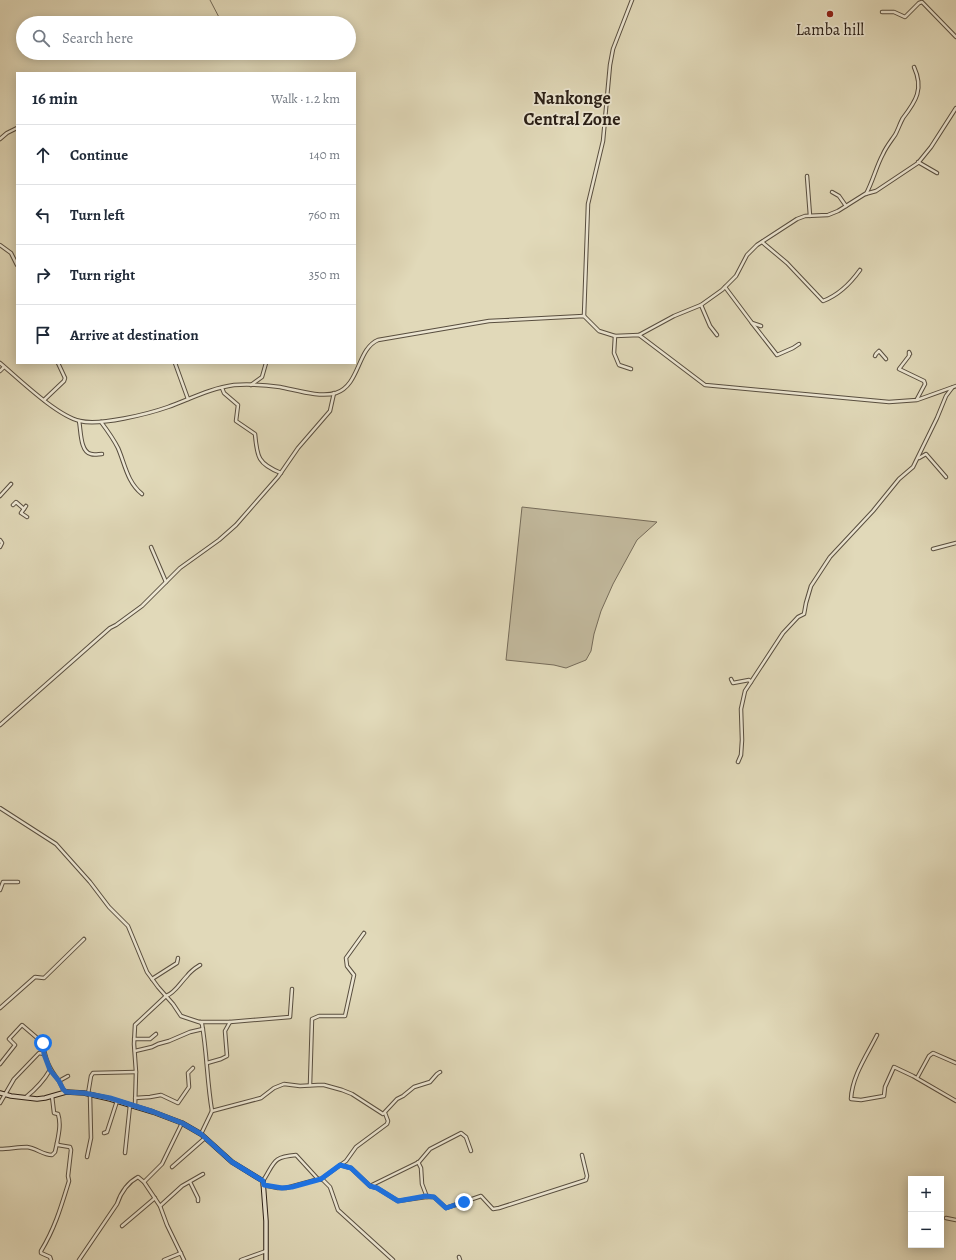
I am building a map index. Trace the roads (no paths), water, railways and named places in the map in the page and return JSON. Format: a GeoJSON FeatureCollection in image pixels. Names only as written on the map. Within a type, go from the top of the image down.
{"type":"FeatureCollection","features":[{"type":"Feature","properties":{"kind":"street"},"geometry":{"type":"LineString","coordinates":[[632,0],[613,50],[610,65],[603,141],[588,204],[584,316],[599,331],[615,336],[639,335],[674,316],[701,305],[725,287],[736,276],[747,255],[762,242],[797,219],[810,216],[828,215],[865,194],[876,191],[918,162],[931,147],[956,108]]}},
{"type":"Feature","properties":{"kind":"street"},"geometry":{"type":"LineString","coordinates":[[882,12],[894,12],[905,17],[919,3],[922,2],[956,37]]}},
{"type":"Feature","properties":{"kind":"street"},"geometry":{"type":"LineString","coordinates":[[865,194],[872,182],[884,152],[896,134],[917,95],[919,85],[918,76],[914,67]]}},
{"type":"Feature","properties":{"kind":"street"},"geometry":{"type":"LineString","coordinates":[[0,139],[7,132],[16,128]]}},
{"type":"Feature","properties":{"kind":"street"},"geometry":{"type":"LineString","coordinates":[[918,162],[937,173]]}},
{"type":"Feature","properties":{"kind":"street"},"geometry":{"type":"LineString","coordinates":[[807,176],[810,216]]}},
{"type":"Feature","properties":{"kind":"street"},"geometry":{"type":"LineString","coordinates":[[832,192],[840,196],[846,206]]}},
{"type":"Feature","properties":{"kind":"street"},"geometry":{"type":"LineString","coordinates":[[762,242],[787,263],[823,301],[842,291],[854,279],[860,270]]}},
{"type":"Feature","properties":{"kind":"street"},"geometry":{"type":"LineString","coordinates":[[0,245],[11,253],[16,263]]}},
{"type":"Feature","properties":{"kind":"street"},"geometry":{"type":"LineString","coordinates":[[725,287],[777,355],[799,344]]}},
{"type":"Feature","properties":{"kind":"street"},"geometry":{"type":"LineString","coordinates":[[701,305],[710,326],[717,335]]}},
{"type":"Feature","properties":{"kind":"street"},"geometry":{"type":"LineString","coordinates":[[0,363],[59,412],[79,421],[89,423],[155,411],[222,388],[250,385],[278,387],[311,393],[334,393],[342,390],[347,384],[359,368],[368,346],[378,340],[488,321],[584,316]]}},
{"type":"Feature","properties":{"kind":"street"},"geometry":{"type":"LineString","coordinates":[[752,323],[760,326]]}},
{"type":"Feature","properties":{"kind":"street"},"geometry":{"type":"LineString","coordinates":[[639,335],[705,385],[889,402],[917,400],[954,387]]}},
{"type":"Feature","properties":{"kind":"street"},"geometry":{"type":"LineString","coordinates":[[615,336],[614,353],[619,365],[631,369]]}},
{"type":"Feature","properties":{"kind":"street"},"geometry":{"type":"LineString","coordinates":[[875,356],[879,351],[886,359]]}},
{"type":"Feature","properties":{"kind":"street"},"geometry":{"type":"LineString","coordinates":[[910,354],[909,352],[909,356],[899,369],[924,381],[926,384],[917,400]]}},
{"type":"Feature","properties":{"kind":"street"},"geometry":{"type":"LineString","coordinates":[[44,400],[65,378],[58,364]]}},
{"type":"Feature","properties":{"kind":"street"},"geometry":{"type":"LineString","coordinates":[[175,364],[188,399]]}},
{"type":"Feature","properties":{"kind":"street"},"geometry":{"type":"LineString","coordinates":[[250,385],[262,377],[266,364]]}},
{"type":"Feature","properties":{"kind":"street"},"geometry":{"type":"LineString","coordinates":[[0,371],[4,367]]}},
{"type":"Feature","properties":{"kind":"street"},"geometry":{"type":"LineString","coordinates":[[913,467],[946,396],[954,387]]}},
{"type":"Feature","properties":{"kind":"street"},"geometry":{"type":"LineString","coordinates":[[222,388],[224,393],[238,405],[236,421],[238,424],[255,434],[256,449],[259,459],[270,468],[281,473]]}},
{"type":"Feature","properties":{"kind":"street"},"geometry":{"type":"LineString","coordinates":[[0,725],[110,628],[142,606],[180,568],[219,540],[236,525],[281,473],[298,448],[330,411],[334,393]]}},
{"type":"Feature","properties":{"kind":"street"},"geometry":{"type":"LineString","coordinates":[[79,421],[84,448],[87,453],[102,454]]}},
{"type":"Feature","properties":{"kind":"street"},"geometry":{"type":"LineString","coordinates":[[101,422],[118,448],[131,482],[142,494]]}},
{"type":"Feature","properties":{"kind":"street"},"geometry":{"type":"LineString","coordinates":[[738,762],[741,755],[742,740],[740,722],[745,691],[783,633],[798,617],[804,614],[811,586],[830,557],[873,511],[899,479],[913,467],[920,457],[926,454],[946,477]]}},
{"type":"Feature","properties":{"kind":"street"},"geometry":{"type":"LineString","coordinates":[[0,495],[11,484]]}},
{"type":"Feature","properties":{"kind":"street"},"geometry":{"type":"LineString","coordinates":[[13,505],[16,502],[25,507],[21,513],[27,517]]}},
{"type":"Feature","properties":{"kind":"street"},"geometry":{"type":"LineString","coordinates":[[0,540],[2,542],[0,547]]}},
{"type":"Feature","properties":{"kind":"street"},"geometry":{"type":"LineString","coordinates":[[932,549],[956,543]]}},
{"type":"Feature","properties":{"kind":"street"},"geometry":{"type":"LineString","coordinates":[[150,547],[166,582]]}},
{"type":"Feature","properties":{"kind":"street"},"geometry":{"type":"LineString","coordinates":[[731,679],[733,683],[749,680],[751,682]]}},
{"type":"Feature","properties":{"kind":"street"},"geometry":{"type":"LineString","coordinates":[[0,808],[56,844],[90,882],[109,907],[128,926],[144,965],[152,979],[181,1016],[199,1022],[230,1022],[290,1017],[292,989]]}},
{"type":"Feature","properties":{"kind":"street"},"geometry":{"type":"LineString","coordinates":[[0,890],[3,882],[18,882]]}},
{"type":"Feature","properties":{"kind":"street"},"geometry":{"type":"LineString","coordinates":[[310,1085],[312,1019],[319,1016],[344,1016],[354,974],[347,966],[346,958],[364,933]]}},
{"type":"Feature","properties":{"kind":"street"},"geometry":{"type":"LineString","coordinates":[[0,1008],[35,977],[44,978],[84,939]]}},
{"type":"Feature","properties":{"kind":"street"},"geometry":{"type":"LineString","coordinates":[[152,979],[177,963],[178,958]]}},
{"type":"Feature","properties":{"kind":"street"},"geometry":{"type":"LineString","coordinates":[[125,1153],[135,1098],[136,1072],[134,1040],[136,1024],[166,996],[170,995],[187,976],[200,965]]}},
{"type":"Feature","properties":{"kind":"street"},"geometry":{"type":"LineString","coordinates":[[199,1022],[202,1024],[203,1029],[208,1086],[212,1111],[201,1134]]}},
{"type":"Feature","properties":{"kind":"street"},"geometry":{"type":"LineString","coordinates":[[207,1063],[227,1056],[225,1031],[230,1022]]}},
{"type":"Feature","properties":{"kind":"street"},"geometry":{"type":"LineString","coordinates":[[0,1064],[15,1045],[9,1039],[22,1026],[41,1040],[50,1070],[66,1092]]}},
{"type":"Feature","properties":{"kind":"street"},"geometry":{"type":"LineString","coordinates":[[135,1051],[152,1047],[190,1032],[203,1029]]}},
{"type":"Feature","properties":{"kind":"street"},"geometry":{"type":"LineString","coordinates":[[134,1040],[150,1039],[156,1034]]}},
{"type":"Feature","properties":{"kind":"street"},"geometry":{"type":"LineString","coordinates":[[877,1035],[855,1078],[851,1088],[851,1099],[861,1100],[884,1096],[885,1087],[894,1067],[956,1101]]}},
{"type":"Feature","properties":{"kind":"street"},"geometry":{"type":"LineString","coordinates":[[0,1103],[14,1079],[39,1053],[44,1054]]}},
{"type":"Feature","properties":{"kind":"street"},"geometry":{"type":"LineString","coordinates":[[916,1078],[929,1056],[933,1053],[956,1063]]}},
{"type":"Feature","properties":{"kind":"street"},"geometry":{"type":"LineString","coordinates":[[135,1098],[161,1095],[178,1103],[189,1086],[188,1073],[193,1068]]}},
{"type":"Feature","properties":{"kind":"street"},"geometry":{"type":"LineString","coordinates":[[25,1097],[36,1090],[50,1070]]}},
{"type":"Feature","properties":{"kind":"street"},"geometry":{"type":"LineString","coordinates":[[87,1157],[91,1138],[89,1094],[91,1076],[93,1073],[136,1072]]}},
{"type":"Feature","properties":{"kind":"street"},"geometry":{"type":"LineString","coordinates":[[385,1113],[397,1099],[414,1087],[430,1082],[440,1072]]}},
{"type":"Feature","properties":{"kind":"street"},"geometry":{"type":"LineString","coordinates":[[59,1081],[68,1076]]}},
{"type":"Feature","properties":{"kind":"street"},"geometry":{"type":"LineString","coordinates":[[212,1111],[261,1098],[284,1084],[294,1086],[324,1085],[342,1090],[352,1094],[381,1113],[385,1113]]}},
{"type":"Feature","properties":{"kind":"street"},"geometry":{"type":"LineString","coordinates":[[0,1093],[5,1095],[45,1098],[66,1092],[89,1094],[133,1106],[182,1123],[201,1134],[232,1162],[263,1183],[278,1188],[286,1188],[319,1179],[340,1165],[350,1157],[356,1147],[388,1123],[385,1113]]}},
{"type":"Feature","properties":{"kind":"street"},"geometry":{"type":"LineString","coordinates":[[0,1149],[25,1147],[52,1155],[55,1152],[60,1129],[58,1114],[54,1113],[53,1110],[52,1096]]}},
{"type":"Feature","properties":{"kind":"street"},"geometry":{"type":"LineString","coordinates":[[104,1133],[107,1132],[117,1101]]}},
{"type":"Feature","properties":{"kind":"street"},"geometry":{"type":"LineString","coordinates":[[144,1182],[162,1164],[182,1123]]}},
{"type":"Feature","properties":{"kind":"street"},"geometry":{"type":"LineString","coordinates":[[370,1186],[418,1162],[430,1149],[461,1133],[466,1136],[470,1151]]}},
{"type":"Feature","properties":{"kind":"street"},"geometry":{"type":"LineString","coordinates":[[172,1167],[205,1138]]}},
{"type":"Feature","properties":{"kind":"street"},"geometry":{"type":"LineString","coordinates":[[51,1260],[50,1257],[42,1254],[41,1251],[58,1219],[69,1181],[68,1176],[71,1150],[70,1147],[58,1145],[57,1143]]}},
{"type":"Feature","properties":{"kind":"street"},"geometry":{"type":"LineString","coordinates":[[266,1260],[266,1221],[263,1183],[272,1164],[276,1160],[282,1156],[289,1157],[294,1155],[319,1179],[330,1187],[338,1210],[393,1260]]}},
{"type":"Feature","properties":{"kind":"street"},"geometry":{"type":"LineString","coordinates":[[340,1165],[351,1168],[370,1186],[377,1188],[398,1201],[427,1196],[434,1197],[446,1208],[481,1196],[493,1209],[586,1180],[587,1176],[582,1155]]}},
{"type":"Feature","properties":{"kind":"street"},"geometry":{"type":"LineString","coordinates":[[418,1162],[421,1168],[422,1184],[427,1196]]}},
{"type":"Feature","properties":{"kind":"street"},"geometry":{"type":"LineString","coordinates":[[160,1206],[182,1186],[203,1174]]}},
{"type":"Feature","properties":{"kind":"street"},"geometry":{"type":"LineString","coordinates":[[79,1260],[117,1204],[120,1195],[130,1182],[138,1177],[144,1182],[160,1206],[167,1225],[184,1260]]}},
{"type":"Feature","properties":{"kind":"street"},"geometry":{"type":"LineString","coordinates":[[190,1182],[198,1201]]}},
{"type":"Feature","properties":{"kind":"street"},"geometry":{"type":"LineString","coordinates":[[122,1226],[155,1198]]}},
{"type":"Feature","properties":{"kind":"street"},"geometry":{"type":"LineString","coordinates":[[946,1218],[956,1220]]}},
{"type":"Feature","properties":{"kind":"street"},"geometry":{"type":"LineString","coordinates":[[241,1260],[266,1251]]}},
{"type":"Feature","properties":{"kind":"street"},"geometry":{"type":"LineString","coordinates":[[164,1260],[181,1253]]}},
{"type":"Feature","properties":{"kind":"waterway"},"geometry":{"type":"LineString","coordinates":[[210,0],[218,16]]}},
{"type":"Feature","properties":{"kind":"place","name":"Lamba hill"},"geometry":{"type":"Point","coordinates":[830,14]}},
{"type":"Feature","properties":{"kind":"district","name":"Nankonge Central Zone"},"geometry":{"type":"Point","coordinates":[572,108]}}]}
